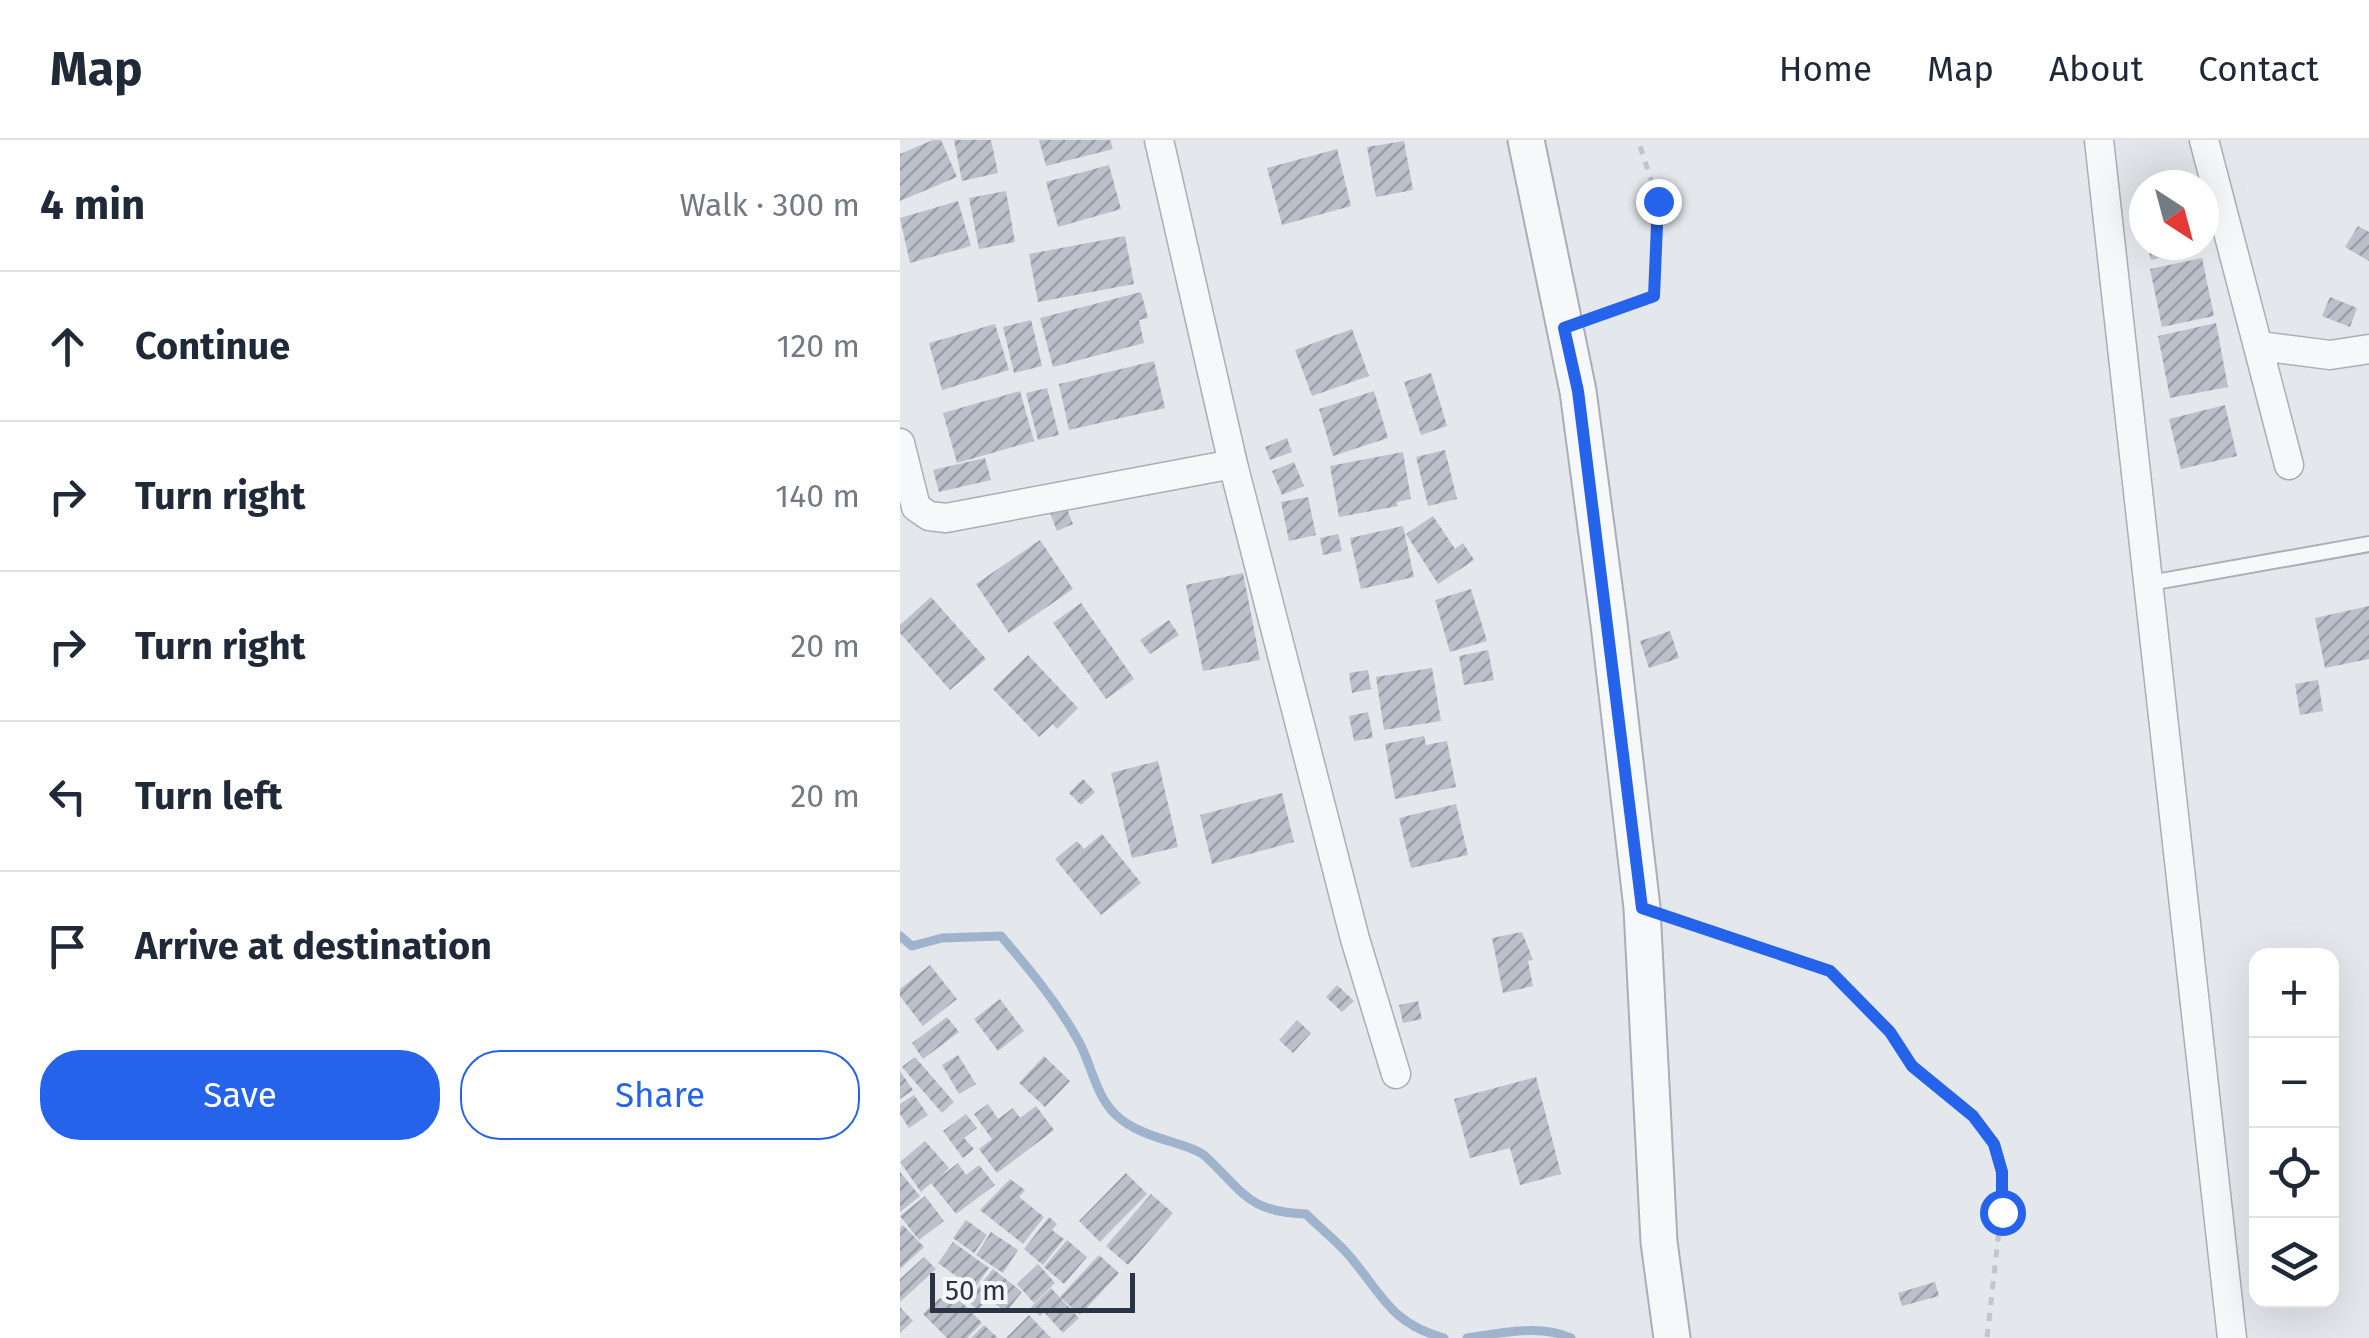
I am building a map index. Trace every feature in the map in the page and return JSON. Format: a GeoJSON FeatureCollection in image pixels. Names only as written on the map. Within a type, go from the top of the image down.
{"type":"FeatureCollection","features":[{"type":"Feature","properties":{"kind":"street"},"geometry":{"type":"LineString","coordinates":[[1159,140],[1233,464],[1355,939],[1396,1074]]}},
{"type":"Feature","properties":{"kind":"street"},"geometry":{"type":"LineString","coordinates":[[1526,140],[1578,391],[1642,908],[1659,1242],[1672,1338]]}},
{"type":"Feature","properties":{"kind":"street"},"geometry":{"type":"LineString","coordinates":[[2204,140],[2289,465]]}},
{"type":"Feature","properties":{"kind":"street"},"geometry":{"type":"LineString","coordinates":[[2106,141],[2232,1338]]}},
{"type":"Feature","properties":{"kind":"street"},"geometry":{"type":"LineString","coordinates":[[2260,346],[2330,355],[2369,349]]}},
{"type":"Feature","properties":{"kind":"street"},"geometry":{"type":"LineString","coordinates":[[900,443],[916,507],[929,516],[946,518],[1233,464]]}},
{"type":"Feature","properties":{"kind":"lane"},"geometry":{"type":"LineString","coordinates":[[2150,583],[2369,544]]}},
{"type":"Feature","properties":{"kind":"path"},"geometry":{"type":"LineString","coordinates":[[1564,328],[1654,296],[1658,201],[1638,140]]}},
{"type":"Feature","properties":{"kind":"path"},"geometry":{"type":"LineString","coordinates":[[1642,908],[1830,971],[1880,1020],[1912,1066],[1973,1116],[1994,1144],[2002,1172],[1987,1338]]}},
{"type":"Feature","properties":{"kind":"building"},"geometry":{"type":"Polygon","coordinates":[[[941,140],[957,177],[900,201],[900,154],[941,140]]]}},
{"type":"Feature","properties":{"kind":"building"},"geometry":{"type":"Polygon","coordinates":[[[954,140],[991,140],[998,173],[962,181],[954,140]]]}},
{"type":"Feature","properties":{"kind":"building"},"geometry":{"type":"Polygon","coordinates":[[[1039,140],[1110,140],[1113,149],[1046,166],[1039,140]]]}},
{"type":"Feature","properties":{"kind":"building"},"geometry":{"type":"Polygon","coordinates":[[[1404,141],[1413,190],[1376,197],[1367,147],[1404,141]]]}},
{"type":"Feature","properties":{"kind":"building"},"geometry":{"type":"Polygon","coordinates":[[[1337,149],[1351,206],[1282,225],[1267,168],[1337,149]]]}},
{"type":"Feature","properties":{"kind":"building"},"geometry":{"type":"Polygon","coordinates":[[[1109,165],[1121,209],[1058,227],[1046,182],[1109,165]]]}},
{"type":"Feature","properties":{"kind":"building"},"geometry":{"type":"Polygon","coordinates":[[[1006,191],[1015,242],[979,249],[969,198],[1006,191]]]}},
{"type":"Feature","properties":{"kind":"building"},"geometry":{"type":"Polygon","coordinates":[[[958,201],[971,246],[910,263],[900,218],[958,201]]]}},
{"type":"Feature","properties":{"kind":"building"},"geometry":{"type":"Polygon","coordinates":[[[2358,226],[2369,232],[2369,261],[2345,247],[2358,226]]]}},
{"type":"Feature","properties":{"kind":"building"},"geometry":{"type":"Polygon","coordinates":[[[1125,236],[1134,284],[1038,302],[1029,254],[1125,236]]]}},
{"type":"Feature","properties":{"kind":"building"},"geometry":{"type":"Polygon","coordinates":[[[2202,260],[2214,316],[2162,327],[2150,269],[2202,260]]]}},
{"type":"Feature","properties":{"kind":"building"},"geometry":{"type":"Polygon","coordinates":[[[1141,292],[1148,318],[1139,320],[1144,343],[1053,367],[1040,318],[1141,292]]]}},
{"type":"Feature","properties":{"kind":"building"},"geometry":{"type":"Polygon","coordinates":[[[2330,297],[2357,308],[2350,327],[2322,316],[2330,297]]]}},
{"type":"Feature","properties":{"kind":"building"},"geometry":{"type":"Polygon","coordinates":[[[1031,320],[1042,366],[1014,373],[1003,327],[1031,320]]]}},
{"type":"Feature","properties":{"kind":"building"},"geometry":{"type":"Polygon","coordinates":[[[2216,323],[2228,387],[2170,398],[2158,336],[2216,323]]]}},
{"type":"Feature","properties":{"kind":"building"},"geometry":{"type":"Polygon","coordinates":[[[995,324],[1009,370],[942,390],[929,343],[995,324]]]}},
{"type":"Feature","properties":{"kind":"building"},"geometry":{"type":"Polygon","coordinates":[[[1352,329],[1369,376],[1312,396],[1295,350],[1352,329]]]}},
{"type":"Feature","properties":{"kind":"building"},"geometry":{"type":"Polygon","coordinates":[[[1154,361],[1165,408],[1069,430],[1059,384],[1154,361]]]}},
{"type":"Feature","properties":{"kind":"building"},"geometry":{"type":"Polygon","coordinates":[[[1431,373],[1447,426],[1421,435],[1404,382],[1431,373]]]}},
{"type":"Feature","properties":{"kind":"building"},"geometry":{"type":"Polygon","coordinates":[[[1047,388],[1059,435],[1038,440],[1026,393],[1047,388]]]}},
{"type":"Feature","properties":{"kind":"building"},"geometry":{"type":"Polygon","coordinates":[[[1020,391],[1034,441],[957,463],[943,413],[1020,391]]]}},
{"type":"Feature","properties":{"kind":"building"},"geometry":{"type":"Polygon","coordinates":[[[1374,391],[1388,438],[1333,456],[1319,409],[1374,391]]]}},
{"type":"Feature","properties":{"kind":"building"},"geometry":{"type":"Polygon","coordinates":[[[2225,405],[2237,456],[2181,469],[2169,419],[2225,405]]]}},
{"type":"Feature","properties":{"kind":"building"},"geometry":{"type":"Polygon","coordinates":[[[1287,438],[1292,452],[1270,460],[1265,447],[1287,438]]]}},
{"type":"Feature","properties":{"kind":"building"},"geometry":{"type":"Polygon","coordinates":[[[1445,450],[1457,499],[1428,506],[1416,457],[1445,450]]]}},
{"type":"Feature","properties":{"kind":"building"},"geometry":{"type":"Polygon","coordinates":[[[1403,452],[1411,499],[1397,502],[1398,506],[1339,517],[1330,466],[1403,452]]]}},
{"type":"Feature","properties":{"kind":"building"},"geometry":{"type":"Polygon","coordinates":[[[985,458],[991,480],[939,492],[933,470],[985,458]]]}},
{"type":"Feature","properties":{"kind":"building"},"geometry":{"type":"Polygon","coordinates":[[[1294,462],[1304,486],[1282,495],[1272,471],[1294,462]]]}},
{"type":"Feature","properties":{"kind":"building"},"geometry":{"type":"Polygon","coordinates":[[[1308,497],[1316,535],[1289,541],[1281,502],[1308,497]]]}},
{"type":"Feature","properties":{"kind":"building"},"geometry":{"type":"Polygon","coordinates":[[[1065,504],[1073,524],[1057,531],[1049,510],[1065,504]]]}},
{"type":"Feature","properties":{"kind":"building"},"geometry":{"type":"Polygon","coordinates":[[[1433,516],[1455,549],[1463,543],[1474,560],[1438,584],[1406,534],[1433,516]]]}},
{"type":"Feature","properties":{"kind":"building"},"geometry":{"type":"Polygon","coordinates":[[[1403,526],[1414,577],[1361,589],[1350,538],[1403,526]]]}},
{"type":"Feature","properties":{"kind":"building"},"geometry":{"type":"Polygon","coordinates":[[[1338,534],[1342,551],[1323,555],[1320,538],[1338,534]]]}},
{"type":"Feature","properties":{"kind":"building"},"geometry":{"type":"Polygon","coordinates":[[[1040,540],[1073,589],[1009,633],[976,584],[1040,540]]]}},
{"type":"Feature","properties":{"kind":"building"},"geometry":{"type":"Polygon","coordinates":[[[1243,573],[1260,660],[1203,671],[1186,585],[1243,573]]]}},
{"type":"Feature","properties":{"kind":"building"},"geometry":{"type":"Polygon","coordinates":[[[1471,589],[1487,641],[1450,652],[1435,600],[1471,589]]]}},
{"type":"Feature","properties":{"kind":"building"},"geometry":{"type":"Polygon","coordinates":[[[931,597],[986,659],[950,690],[900,633],[900,625],[931,597]]]}},
{"type":"Feature","properties":{"kind":"building"},"geometry":{"type":"Polygon","coordinates":[[[1081,603],[1134,679],[1106,699],[1053,623],[1081,603]]]}},
{"type":"Feature","properties":{"kind":"building"},"geometry":{"type":"Polygon","coordinates":[[[2369,606],[2369,659],[2325,668],[2315,618],[2369,606]]]}},
{"type":"Feature","properties":{"kind":"building"},"geometry":{"type":"Polygon","coordinates":[[[1169,620],[1179,635],[1150,654],[1140,640],[1169,620]]]}},
{"type":"Feature","properties":{"kind":"building"},"geometry":{"type":"Polygon","coordinates":[[[1670,631],[1679,658],[1649,668],[1640,641],[1670,631]]]}},
{"type":"Feature","properties":{"kind":"building"},"geometry":{"type":"Polygon","coordinates":[[[1488,650],[1494,680],[1464,685],[1459,656],[1488,650]]]}},
{"type":"Feature","properties":{"kind":"building"},"geometry":{"type":"Polygon","coordinates":[[[1028,655],[1078,708],[1057,729],[1053,724],[1039,737],[993,689],[1028,655]]]}},
{"type":"Feature","properties":{"kind":"building"},"geometry":{"type":"Polygon","coordinates":[[[1432,668],[1441,721],[1384,730],[1376,677],[1432,668]]]}},
{"type":"Feature","properties":{"kind":"building"},"geometry":{"type":"Polygon","coordinates":[[[1368,670],[1371,689],[1352,693],[1349,673],[1368,670]]]}},
{"type":"Feature","properties":{"kind":"building"},"geometry":{"type":"Polygon","coordinates":[[[2318,680],[2323,711],[2300,715],[2295,684],[2318,680]]]}},
{"type":"Feature","properties":{"kind":"building"},"geometry":{"type":"Polygon","coordinates":[[[1368,712],[1373,738],[1354,741],[1349,716],[1368,712]]]}},
{"type":"Feature","properties":{"kind":"building"},"geometry":{"type":"Polygon","coordinates":[[[1424,736],[1426,745],[1447,741],[1456,787],[1395,799],[1385,744],[1424,736]]]}},
{"type":"Feature","properties":{"kind":"building"},"geometry":{"type":"Polygon","coordinates":[[[1158,761],[1178,847],[1132,858],[1111,773],[1158,761]]]}},
{"type":"Feature","properties":{"kind":"building"},"geometry":{"type":"Polygon","coordinates":[[[1083,779],[1095,792],[1081,805],[1069,793],[1083,779]]]}},
{"type":"Feature","properties":{"kind":"building"},"geometry":{"type":"Polygon","coordinates":[[[1282,793],[1294,842],[1212,864],[1200,815],[1282,793]]]}},
{"type":"Feature","properties":{"kind":"building"},"geometry":{"type":"Polygon","coordinates":[[[1456,804],[1468,855],[1411,868],[1399,818],[1456,804]]]}},
{"type":"Feature","properties":{"kind":"building"},"geometry":{"type":"Polygon","coordinates":[[[1102,834],[1141,883],[1101,915],[1055,859],[1077,841],[1084,849],[1102,834]]]}},
{"type":"Feature","properties":{"kind":"building"},"geometry":{"type":"Polygon","coordinates":[[[1522,932],[1533,960],[1528,961],[1533,986],[1503,993],[1492,938],[1522,932]]]}},
{"type":"Feature","properties":{"kind":"building"},"geometry":{"type":"Polygon","coordinates":[[[930,965],[957,999],[923,1026],[900,996],[900,989],[930,965]]]}},
{"type":"Feature","properties":{"kind":"building"},"geometry":{"type":"Polygon","coordinates":[[[1337,985],[1354,1001],[1342,1012],[1326,997],[1337,985]]]}},
{"type":"Feature","properties":{"kind":"building"},"geometry":{"type":"Polygon","coordinates":[[[1000,999],[1024,1031],[998,1051],[974,1019],[1000,999]]]}},
{"type":"Feature","properties":{"kind":"building"},"geometry":{"type":"Polygon","coordinates":[[[1418,1001],[1422,1019],[1403,1023],[1399,1005],[1418,1001]]]}},
{"type":"Feature","properties":{"kind":"building"},"geometry":{"type":"Polygon","coordinates":[[[947,1017],[959,1032],[923,1059],[912,1043],[947,1017]]]}},
{"type":"Feature","properties":{"kind":"building"},"geometry":{"type":"Polygon","coordinates":[[[1297,1020],[1311,1033],[1293,1053],[1279,1040],[1297,1020]]]}},
{"type":"Feature","properties":{"kind":"building"},"geometry":{"type":"Polygon","coordinates":[[[958,1055],[976,1084],[959,1094],[942,1065],[958,1055]]]}},
{"type":"Feature","properties":{"kind":"building"},"geometry":{"type":"Polygon","coordinates":[[[1044,1056],[1070,1081],[1045,1107],[1019,1083],[1044,1056]]]}},
{"type":"Feature","properties":{"kind":"building"},"geometry":{"type":"Polygon","coordinates":[[[915,1057],[954,1102],[942,1113],[902,1067],[915,1057]]]}},
{"type":"Feature","properties":{"kind":"building"},"geometry":{"type":"Polygon","coordinates":[[[900,1071],[913,1090],[900,1099],[900,1071]]]}},
{"type":"Feature","properties":{"kind":"building"},"geometry":{"type":"Polygon","coordinates":[[[1536,1077],[1561,1174],[1520,1185],[1510,1148],[1470,1158],[1454,1099],[1536,1077]]]}},
{"type":"Feature","properties":{"kind":"building"},"geometry":{"type":"Polygon","coordinates":[[[914,1095],[928,1115],[909,1128],[900,1114],[900,1104],[914,1095]]]}},
{"type":"Feature","properties":{"kind":"building"},"geometry":{"type":"Polygon","coordinates":[[[988,1104],[998,1119],[1013,1108],[1020,1118],[1036,1106],[1054,1130],[997,1173],[979,1149],[992,1139],[974,1114],[988,1104]]]}},
{"type":"Feature","properties":{"kind":"building"},"geometry":{"type":"Polygon","coordinates":[[[966,1114],[977,1128],[964,1138],[974,1149],[963,1158],[943,1131],[966,1114]]]}},
{"type":"Feature","properties":{"kind":"building"},"geometry":{"type":"Polygon","coordinates":[[[925,1141],[949,1168],[939,1178],[958,1163],[966,1175],[979,1165],[995,1185],[956,1214],[931,1183],[921,1192],[900,1162],[925,1141]]]}},
{"type":"Feature","properties":{"kind":"building"},"geometry":{"type":"Polygon","coordinates":[[[900,1172],[920,1196],[900,1212],[900,1172]]]}},
{"type":"Feature","properties":{"kind":"building"},"geometry":{"type":"Polygon","coordinates":[[[1126,1173],[1147,1194],[1100,1242],[1079,1221],[1126,1173]]]}},
{"type":"Feature","properties":{"kind":"building"},"geometry":{"type":"Polygon","coordinates":[[[1010,1179],[1025,1190],[1019,1197],[1044,1217],[1023,1244],[980,1210],[1010,1179]]]}},
{"type":"Feature","properties":{"kind":"building"},"geometry":{"type":"Polygon","coordinates":[[[1151,1194],[1173,1213],[1128,1265],[1106,1246],[1151,1194]]]}},
{"type":"Feature","properties":{"kind":"building"},"geometry":{"type":"Polygon","coordinates":[[[925,1196],[944,1221],[919,1240],[900,1216],[925,1196]]]}},
{"type":"Feature","properties":{"kind":"building"},"geometry":{"type":"Polygon","coordinates":[[[1049,1217],[1057,1224],[1052,1230],[1064,1239],[1043,1265],[1024,1249],[1049,1217]]]}},
{"type":"Feature","properties":{"kind":"building"},"geometry":{"type":"Polygon","coordinates":[[[966,1220],[987,1235],[974,1253],[953,1238],[966,1220]]]}},
{"type":"Feature","properties":{"kind":"building"},"geometry":{"type":"Polygon","coordinates":[[[903,1225],[924,1247],[900,1269],[900,1228],[903,1225]]]}},
{"type":"Feature","properties":{"kind":"building"},"geometry":{"type":"Polygon","coordinates":[[[991,1232],[1018,1250],[1003,1273],[976,1255],[991,1232]]]}},
{"type":"Feature","properties":{"kind":"building"},"geometry":{"type":"Polygon","coordinates":[[[1067,1240],[1087,1257],[1064,1284],[1044,1267],[1067,1240]]]}},
{"type":"Feature","properties":{"kind":"building"},"geometry":{"type":"Polygon","coordinates":[[[953,1242],[989,1268],[974,1289],[938,1263],[953,1242]]]}},
{"type":"Feature","properties":{"kind":"building"},"geometry":{"type":"Polygon","coordinates":[[[1099,1255],[1119,1273],[1080,1315],[1060,1297],[1099,1255]]]}},
{"type":"Feature","properties":{"kind":"building"},"geometry":{"type":"Polygon","coordinates":[[[924,1257],[936,1269],[900,1302],[900,1279],[924,1257]]]}},
{"type":"Feature","properties":{"kind":"building"},"geometry":{"type":"Polygon","coordinates":[[[1038,1264],[1055,1283],[1034,1303],[1017,1284],[1038,1264]]]}},
{"type":"Feature","properties":{"kind":"building"},"geometry":{"type":"Polygon","coordinates":[[[993,1269],[1022,1292],[1006,1312],[988,1298],[978,1310],[967,1301],[993,1269]]]}},
{"type":"Feature","properties":{"kind":"building"},"geometry":{"type":"Polygon","coordinates":[[[1935,1282],[1939,1296],[1902,1306],[1898,1293],[1935,1282]]]}},
{"type":"Feature","properties":{"kind":"building"},"geometry":{"type":"Polygon","coordinates":[[[1051,1288],[1079,1318],[1063,1333],[1044,1312],[1040,1316],[1031,1307],[1051,1288]]]}},
{"type":"Feature","properties":{"kind":"building"},"geometry":{"type":"Polygon","coordinates":[[[949,1289],[982,1323],[967,1338],[947,1338],[923,1314],[949,1289]]]}},
{"type":"Feature","properties":{"kind":"building"},"geometry":{"type":"Polygon","coordinates":[[[900,1307],[913,1321],[900,1333],[900,1307]]]}},
{"type":"Feature","properties":{"kind":"building"},"geometry":{"type":"Polygon","coordinates":[[[1029,1315],[1051,1338],[1006,1338],[1029,1315]]]}},
{"type":"Feature","properties":{"kind":"building"},"geometry":{"type":"Polygon","coordinates":[[[984,1325],[998,1338],[971,1338],[984,1325]]]}},
{"type":"Feature","properties":{"kind":"waterway"},"geometry":{"type":"LineString","coordinates":[[900,936],[912,946],[942,938],[1001,936],[1070,1026],[1103,1098],[1116,1115],[1139,1130],[1198,1151],[1258,1204],[1306,1214],[1346,1252],[1398,1314],[1425,1332],[1444,1338]]}},
{"type":"Feature","properties":{"kind":"waterway"},"geometry":{"type":"LineString","coordinates":[[1467,1338],[1533,1331],[1571,1338]]}},
{"type":"Feature","properties":{"kind":"route"},"geometry":{"type":"LineString","coordinates":[[1658,201],[1654,296],[1564,328],[1578,391],[1642,908],[1830,971],[1859,996],[1912,1066],[1973,1116],[1994,1144],[2002,1172],[2002,1212]]}}]}
